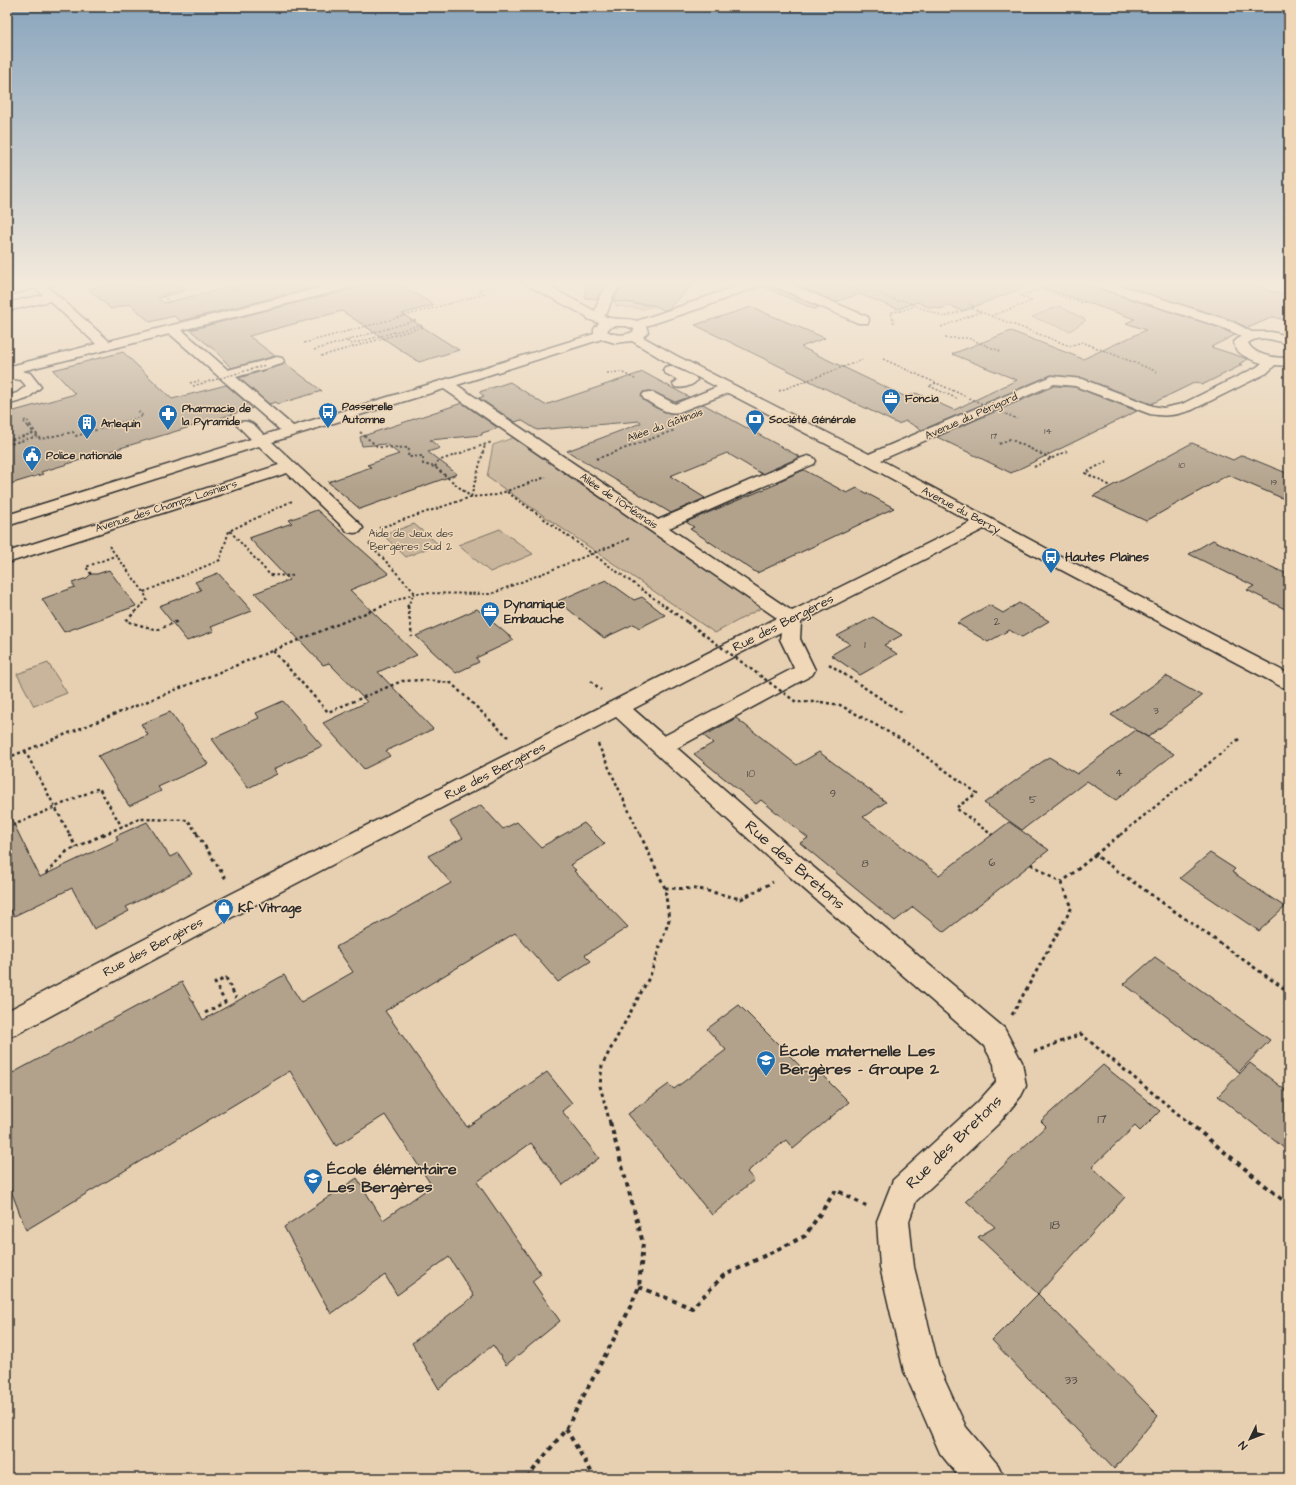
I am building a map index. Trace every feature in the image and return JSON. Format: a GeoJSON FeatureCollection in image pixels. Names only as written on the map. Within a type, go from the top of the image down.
{"type":"FeatureCollection","features":[{"type":"Feature","properties":{"kind":"street"},"geometry":{"type":"LineString","coordinates":[[7,373],[87,351]]}},
{"type":"Feature","properties":{"kind":"street"},"geometry":{"type":"LineString","coordinates":[[199,351],[291,432]]}},
{"type":"Feature","properties":{"kind":"street"},"geometry":{"type":"LineString","coordinates":[[7,521],[342,416],[539,351]]}},
{"type":"Feature","properties":{"kind":"street","name":"Avenue du Berry"},"geometry":{"type":"LineString","coordinates":[[661,351],[670,358],[868,460],[1289,682]]}},
{"type":"Feature","properties":{"kind":"street"},"geometry":{"type":"LineString","coordinates":[[1248,351],[1272,361],[1289,362]]}},
{"type":"Feature","properties":{"kind":"street","name":"Avenue du Périgord"},"geometry":{"type":"LineString","coordinates":[[868,460],[1052,380],[1077,382],[1150,410],[1163,412],[1176,411],[1262,370],[1272,361]]}},
{"type":"Feature","properties":{"kind":"street"},"geometry":{"type":"LineString","coordinates":[[226,375],[271,363]]}},
{"type":"Feature","properties":{"kind":"street"},"geometry":{"type":"LineString","coordinates":[[669,369],[690,380],[680,384]]}},
{"type":"Feature","properties":{"kind":"street"},"geometry":{"type":"LineString","coordinates":[[7,373],[25,376],[34,387],[22,396],[7,401]]}},
{"type":"Feature","properties":{"kind":"street","name":"Allée de l'Orléanais"},"geometry":{"type":"LineString","coordinates":[[445,383],[657,527],[791,629]]}},
{"type":"Feature","properties":{"kind":"street"},"geometry":{"type":"LineString","coordinates":[[649,396],[674,409],[728,388]]}},
{"type":"Feature","properties":{"kind":"street"},"geometry":{"type":"LineString","coordinates":[[245,425],[354,528]]}},
{"type":"Feature","properties":{"kind":"street"},"geometry":{"type":"LineString","coordinates":[[657,527],[808,461]]}},
{"type":"Feature","properties":{"kind":"street","name":"Avenue des Champs Lasniers"},"geometry":{"type":"LineString","coordinates":[[7,558],[290,466]]}},
{"type":"Feature","properties":{"kind":"street","name":"Rue des Bergères"},"geometry":{"type":"LineString","coordinates":[[7,1024],[240,901],[588,723],[610,700],[791,629],[985,522]]}},
{"type":"Feature","properties":{"kind":"street"},"geometry":{"type":"LineString","coordinates":[[662,747],[805,670],[791,629]]}},
{"type":"Feature","properties":{"kind":"street","name":"Rue des Bretons"},"geometry":{"type":"LineString","coordinates":[[610,700],[797,868],[994,1037],[1008,1062],[1011,1086],[988,1113],[904,1191],[893,1221],[897,1267],[922,1371],[953,1440],[985,1478]]}},
{"type":"Feature","properties":{"kind":"path"},"geometry":{"type":"LineString","coordinates":[[322,356],[338,351]]}},
{"type":"Feature","properties":{"kind":"path"},"geometry":{"type":"LineString","coordinates":[[1106,351],[1158,372]]}},
{"type":"Feature","properties":{"kind":"path"},"geometry":{"type":"LineString","coordinates":[[883,359],[1017,419]]}},
{"type":"Feature","properties":{"kind":"path"},"geometry":{"type":"LineString","coordinates":[[753,401],[862,360]]}},
{"type":"Feature","properties":{"kind":"path"},"geometry":{"type":"LineString","coordinates":[[192,386],[271,363]]}},
{"type":"Feature","properties":{"kind":"path"},"geometry":{"type":"LineString","coordinates":[[608,373],[621,372],[641,382]]}},
{"type":"Feature","properties":{"kind":"path"},"geometry":{"type":"LineString","coordinates":[[7,442],[34,433],[23,421],[27,420],[38,436],[42,439],[73,432],[76,436],[143,416],[137,410]]}},
{"type":"Feature","properties":{"kind":"path"},"geometry":{"type":"LineString","coordinates":[[342,416],[378,447],[409,448],[408,457],[423,456],[423,464],[435,467],[471,497],[485,444]]}},
{"type":"Feature","properties":{"kind":"path","name":"Allée du Gâtinais"},"geometry":{"type":"LineString","coordinates":[[376,530],[471,497],[496,495],[507,492],[680,428]]}},
{"type":"Feature","properties":{"kind":"path"},"geometry":{"type":"LineString","coordinates":[[435,467],[438,461],[518,433]]}},
{"type":"Feature","properties":{"kind":"path"},"geometry":{"type":"LineString","coordinates":[[7,442],[10,444],[38,436]]}},
{"type":"Feature","properties":{"kind":"path"},"geometry":{"type":"LineString","coordinates":[[999,444],[1010,440],[1052,459]]}},
{"type":"Feature","properties":{"kind":"path"},"geometry":{"type":"LineString","coordinates":[[1034,467],[1067,451]]}},
{"type":"Feature","properties":{"kind":"path"},"geometry":{"type":"LineString","coordinates":[[1107,461],[1084,473],[1111,486]]}},
{"type":"Feature","properties":{"kind":"path"},"geometry":{"type":"LineString","coordinates":[[144,592],[220,560],[229,531],[314,490]]}},
{"type":"Feature","properties":{"kind":"path"},"geometry":{"type":"LineString","coordinates":[[507,492],[796,702],[821,702],[840,705],[906,742],[977,793],[956,808],[992,835]]}},
{"type":"Feature","properties":{"kind":"path"},"geometry":{"type":"LineString","coordinates":[[7,758],[415,593],[491,594],[594,554],[657,527]]}},
{"type":"Feature","properties":{"kind":"path"},"geometry":{"type":"LineString","coordinates":[[93,530],[117,555],[144,592],[148,600],[126,621],[157,630],[178,622]]}},
{"type":"Feature","properties":{"kind":"path"},"geometry":{"type":"LineString","coordinates":[[229,531],[270,575],[294,576]]}},
{"type":"Feature","properties":{"kind":"path"},"geometry":{"type":"LineString","coordinates":[[367,540],[415,593]]}},
{"type":"Feature","properties":{"kind":"path"},"geometry":{"type":"LineString","coordinates":[[91,574],[86,567],[117,555]]}},
{"type":"Feature","properties":{"kind":"path"},"geometry":{"type":"LineString","coordinates":[[412,637],[407,607],[415,593]]}},
{"type":"Feature","properties":{"kind":"path"},"geometry":{"type":"LineString","coordinates":[[791,629],[904,714]]}},
{"type":"Feature","properties":{"kind":"path"},"geometry":{"type":"LineString","coordinates":[[273,651],[328,712],[402,681],[425,680],[451,683],[527,755]]}},
{"type":"Feature","properties":{"kind":"path"},"geometry":{"type":"LineString","coordinates":[[591,681],[610,700]]}},
{"type":"Feature","properties":{"kind":"path"},"geometry":{"type":"LineString","coordinates":[[527,1478],[566,1428],[626,1316],[639,1287],[643,1243],[600,1086],[602,1065],[650,976],[669,920],[665,888],[588,723]]}},
{"type":"Feature","properties":{"kind":"path"},"geometry":{"type":"LineString","coordinates":[[1060,883],[1239,739]]}},
{"type":"Feature","properties":{"kind":"path"},"geometry":{"type":"LineString","coordinates":[[25,751],[76,847]]}},
{"type":"Feature","properties":{"kind":"path"},"geometry":{"type":"LineString","coordinates":[[7,828],[99,788],[122,827]]}},
{"type":"Feature","properties":{"kind":"path"},"geometry":{"type":"LineString","coordinates":[[46,874],[66,852],[139,819],[188,820],[240,901]]}},
{"type":"Feature","properties":{"kind":"path"},"geometry":{"type":"LineString","coordinates":[[1095,855],[1289,992]]}},
{"type":"Feature","properties":{"kind":"path"},"geometry":{"type":"LineString","coordinates":[[994,1037],[1009,1020],[1072,907],[1060,883],[1031,864]]}},
{"type":"Feature","properties":{"kind":"path"},"geometry":{"type":"LineString","coordinates":[[665,888],[699,889],[741,899],[797,868]]}},
{"type":"Feature","properties":{"kind":"path"},"geometry":{"type":"LineString","coordinates":[[204,1013],[225,1002],[215,984],[226,978],[236,998]]}},
{"type":"Feature","properties":{"kind":"path"},"geometry":{"type":"LineString","coordinates":[[1008,1062],[1081,1034],[1289,1205]]}},
{"type":"Feature","properties":{"kind":"path"},"geometry":{"type":"LineString","coordinates":[[639,1287],[692,1308],[723,1276],[805,1236],[836,1190],[893,1221]]}},
{"type":"Feature","properties":{"kind":"path"},"geometry":{"type":"LineString","coordinates":[[566,1428],[595,1478]]}},
{"type":"Feature","properties":{"kind":"green space"},"geometry":{"type":"Polygon","coordinates":[[[515,437],[763,607],[715,633],[487,477],[493,445],[515,437]]]}},
{"type":"Feature","properties":{"kind":"green space","name":"Aide de Jeux des Bergères Sud 2"},"geometry":{"type":"Polygon","coordinates":[[[414,524],[438,544],[406,557],[383,535],[414,524]]]}},
{"type":"Feature","properties":{"kind":"green space"},"geometry":{"type":"Polygon","coordinates":[[[500,529],[533,554],[490,572],[458,545],[500,529]]]}},
{"type":"Feature","properties":{"kind":"green space"},"geometry":{"type":"Polygon","coordinates":[[[48,663],[67,693],[34,706],[17,674],[48,663]]]}},
{"type":"Feature","properties":{"kind":"building"},"geometry":{"type":"Polygon","coordinates":[[[269,351],[275,356],[231,368],[217,352],[269,351]]]}},
{"type":"Feature","properties":{"kind":"building"},"geometry":{"type":"Polygon","coordinates":[[[403,351],[455,351],[419,362],[403,351]]]}},
{"type":"Feature","properties":{"kind":"building"},"geometry":{"type":"Polygon","coordinates":[[[749,351],[810,351],[906,397],[916,393],[954,410],[1017,380],[952,354],[959,351],[1063,351],[1083,359],[1100,351],[1224,351],[1248,359],[1239,364],[1242,365],[1202,385],[1196,382],[1151,404],[1083,378],[1051,375],[922,430],[906,421],[898,424],[749,351]]]}},
{"type":"Feature","properties":{"kind":"building"},"geometry":{"type":"Polygon","coordinates":[[[123,352],[172,399],[226,385],[253,408],[41,472],[43,474],[7,485],[7,413],[75,394],[53,370],[123,352]]]}},
{"type":"Feature","properties":{"kind":"building"},"geometry":{"type":"Polygon","coordinates":[[[285,363],[322,391],[278,404],[276,402],[269,404],[239,378],[282,365],[285,363]]]}},
{"type":"Feature","properties":{"kind":"building"},"geometry":{"type":"Polygon","coordinates":[[[643,372],[689,397],[675,402],[654,392],[643,392],[641,395],[643,400],[656,408],[675,414],[703,404],[800,457],[762,474],[727,453],[670,476],[705,498],[671,513],[567,451],[641,423],[640,421],[537,430],[521,420],[515,422],[479,398],[484,396],[479,392],[510,382],[545,405],[643,372]]]}},
{"type":"Feature","properties":{"kind":"building"},"geometry":{"type":"Polygon","coordinates":[[[1054,386],[1075,387],[1137,411],[1011,473],[937,437],[1054,386]]]}},
{"type":"Feature","properties":{"kind":"building"},"geometry":{"type":"Polygon","coordinates":[[[462,403],[498,428],[482,433],[482,435],[430,440],[440,448],[428,452],[457,474],[360,509],[328,482],[371,467],[367,465],[399,454],[386,444],[362,446],[360,437],[462,403]]]}},
{"type":"Feature","properties":{"kind":"building"},"geometry":{"type":"Polygon","coordinates":[[[1192,443],[1233,460],[1242,455],[1289,474],[1289,501],[1228,475],[1146,521],[1093,496],[1192,443]]]}},
{"type":"Feature","properties":{"kind":"building"},"geometry":{"type":"Polygon","coordinates":[[[804,470],[847,493],[857,488],[894,508],[757,573],[690,529],[694,527],[686,522],[779,483],[777,482],[804,470]]]}},
{"type":"Feature","properties":{"kind":"building"},"geometry":{"type":"Polygon","coordinates":[[[317,510],[389,574],[350,590],[417,655],[378,672],[433,729],[386,751],[390,756],[364,769],[323,723],[367,702],[329,663],[323,665],[255,593],[289,580],[249,538],[292,523],[289,520],[317,510]]]}},
{"type":"Feature","properties":{"kind":"building"},"geometry":{"type":"Polygon","coordinates":[[[1213,540],[1289,575],[1289,611],[1247,590],[1254,586],[1189,554],[1213,540]]]}},
{"type":"Feature","properties":{"kind":"building"},"geometry":{"type":"Polygon","coordinates":[[[109,570],[136,606],[64,632],[42,599],[75,587],[72,583],[87,578],[91,574],[97,574],[109,570]]]}},
{"type":"Feature","properties":{"kind":"building"},"geometry":{"type":"Polygon","coordinates":[[[218,573],[252,611],[211,627],[214,631],[187,641],[159,606],[201,590],[195,582],[218,573]]]}},
{"type":"Feature","properties":{"kind":"building"},"geometry":{"type":"Polygon","coordinates":[[[606,580],[634,600],[642,597],[665,615],[639,628],[634,624],[604,638],[558,601],[606,580]]]}},
{"type":"Feature","properties":{"kind":"building"},"geometry":{"type":"Polygon","coordinates":[[[1019,603],[1049,621],[1022,637],[1009,630],[988,642],[957,623],[989,605],[1003,613],[1019,603]]]}},
{"type":"Feature","properties":{"kind":"building"},"geometry":{"type":"Polygon","coordinates":[[[477,609],[514,640],[476,658],[479,662],[456,673],[416,636],[477,609]]]}},
{"type":"Feature","properties":{"kind":"building"},"geometry":{"type":"Polygon","coordinates":[[[873,617],[902,635],[884,645],[897,654],[860,675],[831,655],[850,644],[837,636],[873,617]]]}},
{"type":"Feature","properties":{"kind":"building"},"geometry":{"type":"Polygon","coordinates":[[[1166,676],[1202,696],[1148,737],[1111,715],[1166,676]]]}},
{"type":"Feature","properties":{"kind":"building"},"geometry":{"type":"Polygon","coordinates":[[[283,701],[322,746],[274,769],[277,774],[248,788],[212,739],[259,718],[256,713],[283,701]]]}},
{"type":"Feature","properties":{"kind":"building"},"geometry":{"type":"Polygon","coordinates":[[[170,712],[208,764],[158,787],[161,791],[129,806],[98,756],[148,735],[141,724],[170,712]]]}},
{"type":"Feature","properties":{"kind":"building"},"geometry":{"type":"Polygon","coordinates":[[[736,718],[797,765],[819,752],[886,802],[863,817],[939,875],[1009,822],[1049,850],[944,932],[913,907],[895,921],[800,843],[808,838],[761,800],[756,804],[694,754],[713,743],[704,736],[736,718]]]}},
{"type":"Feature","properties":{"kind":"building"},"geometry":{"type":"Polygon","coordinates":[[[1136,730],[1174,754],[1116,800],[1087,781],[1022,830],[984,803],[1049,757],[1077,774],[1136,730]]]}},
{"type":"Feature","properties":{"kind":"building"},"geometry":{"type":"Polygon","coordinates":[[[481,805],[503,829],[517,822],[541,847],[584,823],[605,844],[570,865],[628,927],[585,955],[591,961],[558,982],[515,933],[385,1011],[467,1127],[547,1072],[572,1103],[562,1111],[599,1158],[563,1185],[531,1143],[477,1182],[541,1274],[532,1281],[560,1321],[506,1365],[493,1345],[439,1389],[412,1343],[474,1296],[449,1257],[397,1295],[385,1275],[331,1314],[284,1227],[357,1178],[383,1220],[432,1186],[385,1115],[336,1146],[290,1071],[26,1230],[7,1180],[7,1076],[182,982],[203,1020],[284,975],[301,1002],[353,972],[336,947],[451,883],[428,856],[463,838],[450,822],[481,805]]]}},
{"type":"Feature","properties":{"kind":"building"},"geometry":{"type":"Polygon","coordinates":[[[7,810],[40,877],[118,840],[116,836],[147,822],[170,857],[178,853],[192,874],[126,907],[129,911],[94,929],[72,888],[14,916],[7,905],[7,810]]]}},
{"type":"Feature","properties":{"kind":"building"},"geometry":{"type":"Polygon","coordinates":[[[1210,853],[1235,869],[1232,872],[1285,907],[1259,931],[1180,878],[1210,853]]]}},
{"type":"Feature","properties":{"kind":"building"},"geometry":{"type":"Polygon","coordinates":[[[1155,957],[1270,1040],[1239,1072],[1124,984],[1155,957]]]}},
{"type":"Feature","properties":{"kind":"building"},"geometry":{"type":"Polygon","coordinates":[[[739,1005],[811,1077],[818,1071],[849,1102],[793,1149],[786,1140],[747,1172],[754,1180],[712,1215],[628,1114],[669,1084],[674,1089],[726,1050],[707,1029],[739,1005]]]}},
{"type":"Feature","properties":{"kind":"building"},"geometry":{"type":"Polygon","coordinates":[[[1250,1063],[1289,1093],[1289,1152],[1218,1096],[1250,1063]]]}},
{"type":"Feature","properties":{"kind":"building"},"geometry":{"type":"Polygon","coordinates":[[[1103,1065],[1160,1111],[1140,1131],[1135,1126],[1092,1167],[1125,1197],[1038,1294],[978,1237],[995,1227],[966,1201],[1046,1126],[1041,1121],[1103,1065]]]}},
{"type":"Feature","properties":{"kind":"building"},"geometry":{"type":"Polygon","coordinates":[[[1038,1294],[1158,1415],[1114,1469],[992,1340],[1038,1294]]]}},
{"type":"Feature","properties":{"kind":"place","name":"Foncia"},"geometry":{"type":"Point","coordinates":[891,415]}},
{"type":"Feature","properties":{"kind":"place","name":"Passerelle Automne"},"geometry":{"type":"Point","coordinates":[328,429]}},
{"type":"Feature","properties":{"kind":"place","name":"Pharmacie de la Pyramide"},"geometry":{"type":"Point","coordinates":[168,431]}},
{"type":"Feature","properties":{"kind":"place","name":"Société Générale"},"geometry":{"type":"Point","coordinates":[755,436]}},
{"type":"Feature","properties":{"kind":"place","name":"Arlequin"},"geometry":{"type":"Point","coordinates":[87,440]}},
{"type":"Feature","properties":{"kind":"place","name":"Police nationale"},"geometry":{"type":"Point","coordinates":[32,472]}},
{"type":"Feature","properties":{"kind":"place","name":"Hautes Plaines"},"geometry":{"type":"Point","coordinates":[1051,574]}},
{"type":"Feature","properties":{"kind":"place","name":"Dynamique Embauche"},"geometry":{"type":"Point","coordinates":[490,628]}},
{"type":"Feature","properties":{"kind":"place","name":"Kf Vitrage"},"geometry":{"type":"Point","coordinates":[224,925]}},
{"type":"Feature","properties":{"kind":"place","name":"École maternelle Les Bergères - Groupe 2"},"geometry":{"type":"Point","coordinates":[766,1077]}},
{"type":"Feature","properties":{"kind":"place","name":"École élémentaire Les Bergères"},"geometry":{"type":"Point","coordinates":[313,1195]}}]}
